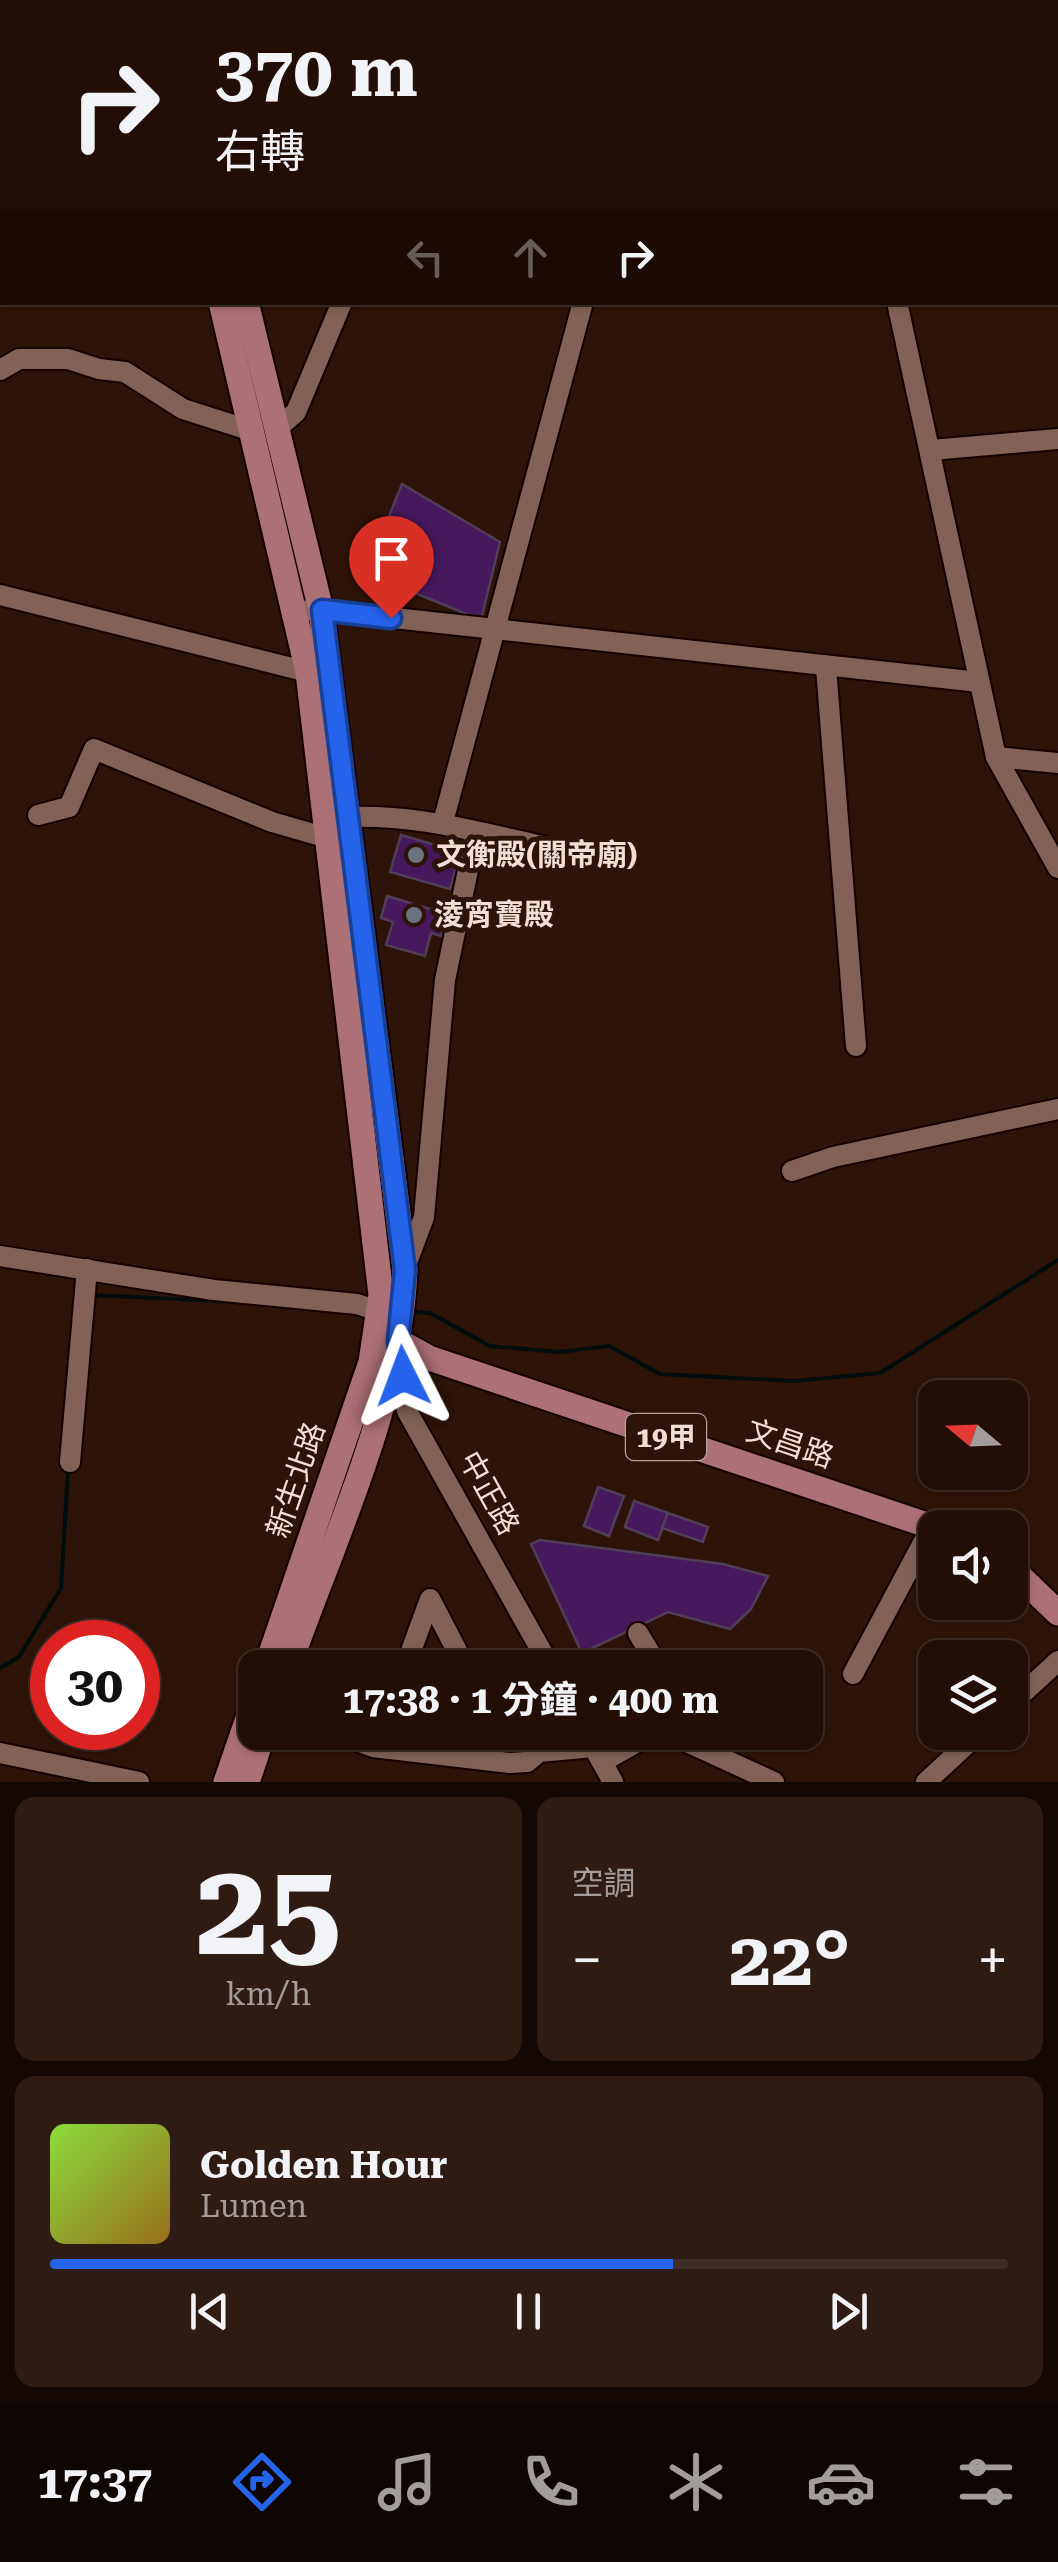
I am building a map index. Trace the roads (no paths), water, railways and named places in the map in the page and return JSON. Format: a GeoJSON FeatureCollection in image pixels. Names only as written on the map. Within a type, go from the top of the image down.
{"type":"FeatureCollection","features":[{"type":"Feature","properties":{"kind":"main road"},"geometry":{"type":"LineString","coordinates":[[222,305],[252,431],[309,610],[308,672],[331,824]]}},
{"type":"Feature","properties":{"kind":"main road"},"geometry":{"type":"LineString","coordinates":[[247,305],[278,428],[309,610],[331,824]]}},
{"type":"Feature","properties":{"kind":"main road","name":"新生北路"},"geometry":{"type":"LineString","coordinates":[[294,1650],[378,1414],[398,1341],[405,1270],[331,824]]}},
{"type":"Feature","properties":{"kind":"main road","name":"新生北路"},"geometry":{"type":"LineString","coordinates":[[272,1650],[371,1362],[381,1295],[331,824]]}},
{"type":"Feature","properties":{"kind":"main road"},"geometry":{"type":"LineString","coordinates":[[378,1311],[398,1341]]}},
{"type":"Feature","properties":{"kind":"main road","name":"文昌路"},"geometry":{"type":"LineString","coordinates":[[398,1341],[430,1358],[918,1522]]}},
{"type":"Feature","properties":{"kind":"main road"},"geometry":{"type":"LineString","coordinates":[[1028,1584],[1058,1613]]}},
{"type":"Feature","properties":{"kind":"main road"},"geometry":{"type":"LineString","coordinates":[[226,1782],[238,1747]]}},
{"type":"Feature","properties":{"kind":"main road"},"geometry":{"type":"LineString","coordinates":[[247,1782],[258,1750]]}},
{"type":"Feature","properties":{"kind":"street"},"geometry":{"type":"LineString","coordinates":[[278,428],[296,412],[341,305]]}},
{"type":"Feature","properties":{"kind":"street"},"geometry":{"type":"LineString","coordinates":[[443,822],[582,305]]}},
{"type":"Feature","properties":{"kind":"street"},"geometry":{"type":"LineString","coordinates":[[898,305],[996,757],[1058,868]]}},
{"type":"Feature","properties":{"kind":"street"},"geometry":{"type":"LineString","coordinates":[[0,370],[19,359],[68,359],[99,370],[125,372],[183,409],[252,431]]}},
{"type":"Feature","properties":{"kind":"street"},"geometry":{"type":"LineString","coordinates":[[931,450],[1058,439]]}},
{"type":"Feature","properties":{"kind":"street"},"geometry":{"type":"LineString","coordinates":[[0,595],[308,672]]}},
{"type":"Feature","properties":{"kind":"street"},"geometry":{"type":"LineString","coordinates":[[309,610],[979,682]]}},
{"type":"Feature","properties":{"kind":"street"},"geometry":{"type":"LineString","coordinates":[[826,668],[856,1046]]}},
{"type":"Feature","properties":{"kind":"street"},"geometry":{"type":"LineString","coordinates":[[38,814],[70,807],[94,750],[272,822],[331,824],[384,814],[443,822],[565,852]]}},
{"type":"Feature","properties":{"kind":"street"},"geometry":{"type":"LineString","coordinates":[[996,757],[1058,763]]}},
{"type":"Feature","properties":{"kind":"street"},"geometry":{"type":"LineString","coordinates":[[405,1270],[424,1217],[446,980],[476,832]]}},
{"type":"Feature","properties":{"kind":"street"},"geometry":{"type":"LineString","coordinates":[[792,1171],[833,1157],[1058,1109]]}},
{"type":"Feature","properties":{"kind":"street"},"geometry":{"type":"LineString","coordinates":[[0,1256],[214,1290],[357,1304],[378,1311]]}},
{"type":"Feature","properties":{"kind":"street"},"geometry":{"type":"LineString","coordinates":[[70,1462],[87,1269]]}},
{"type":"Feature","properties":{"kind":"street","name":"中正路"},"geometry":{"type":"LineString","coordinates":[[398,1341],[407,1410],[541,1650]]}},
{"type":"Feature","properties":{"kind":"street"},"geometry":{"type":"LineString","coordinates":[[852,1674],[918,1556]]}},
{"type":"Feature","properties":{"kind":"street"},"geometry":{"type":"LineString","coordinates":[[411,1650],[430,1599],[457,1650]]}},
{"type":"Feature","properties":{"kind":"street"},"geometry":{"type":"LineString","coordinates":[[638,1633],[648,1650]]}},
{"type":"Feature","properties":{"kind":"street"},"geometry":{"type":"LineString","coordinates":[[1028,1688],[1058,1660]]}},
{"type":"Feature","properties":{"kind":"street"},"geometry":{"type":"LineString","coordinates":[[399,1750],[510,1763],[527,1762],[540,1752],[562,1750]]}},
{"type":"Feature","properties":{"kind":"street"},"geometry":{"type":"LineString","coordinates":[[596,1750],[613,1782]]}},
{"type":"Feature","properties":{"kind":"street"},"geometry":{"type":"LineString","coordinates":[[705,1750],[774,1782]]}},
{"type":"Feature","properties":{"kind":"street"},"geometry":{"type":"LineString","coordinates":[[926,1782],[961,1750]]}},
{"type":"Feature","properties":{"kind":"street"},"geometry":{"type":"LineString","coordinates":[[0,1753],[140,1782]]}},
{"type":"Feature","properties":{"kind":"waterway"},"geometry":{"type":"LineString","coordinates":[[413,1312],[430,1313],[490,1346],[559,1352],[609,1346],[660,1374],[795,1381],[880,1373],[1058,1260]]}},
{"type":"Feature","properties":{"kind":"waterway"},"geometry":{"type":"LineString","coordinates":[[91,1295],[241,1302]]}},
{"type":"Feature","properties":{"kind":"waterway"},"geometry":{"type":"LineString","coordinates":[[0,1668],[19,1657],[61,1588],[68,1471]]}},
{"type":"Feature","properties":{"kind":"place","name":"文衡殿(關帝廟)"},"geometry":{"type":"Point","coordinates":[416,855]}},
{"type":"Feature","properties":{"kind":"place","name":"淩宵寶殿"},"geometry":{"type":"Point","coordinates":[414,915]}}]}
